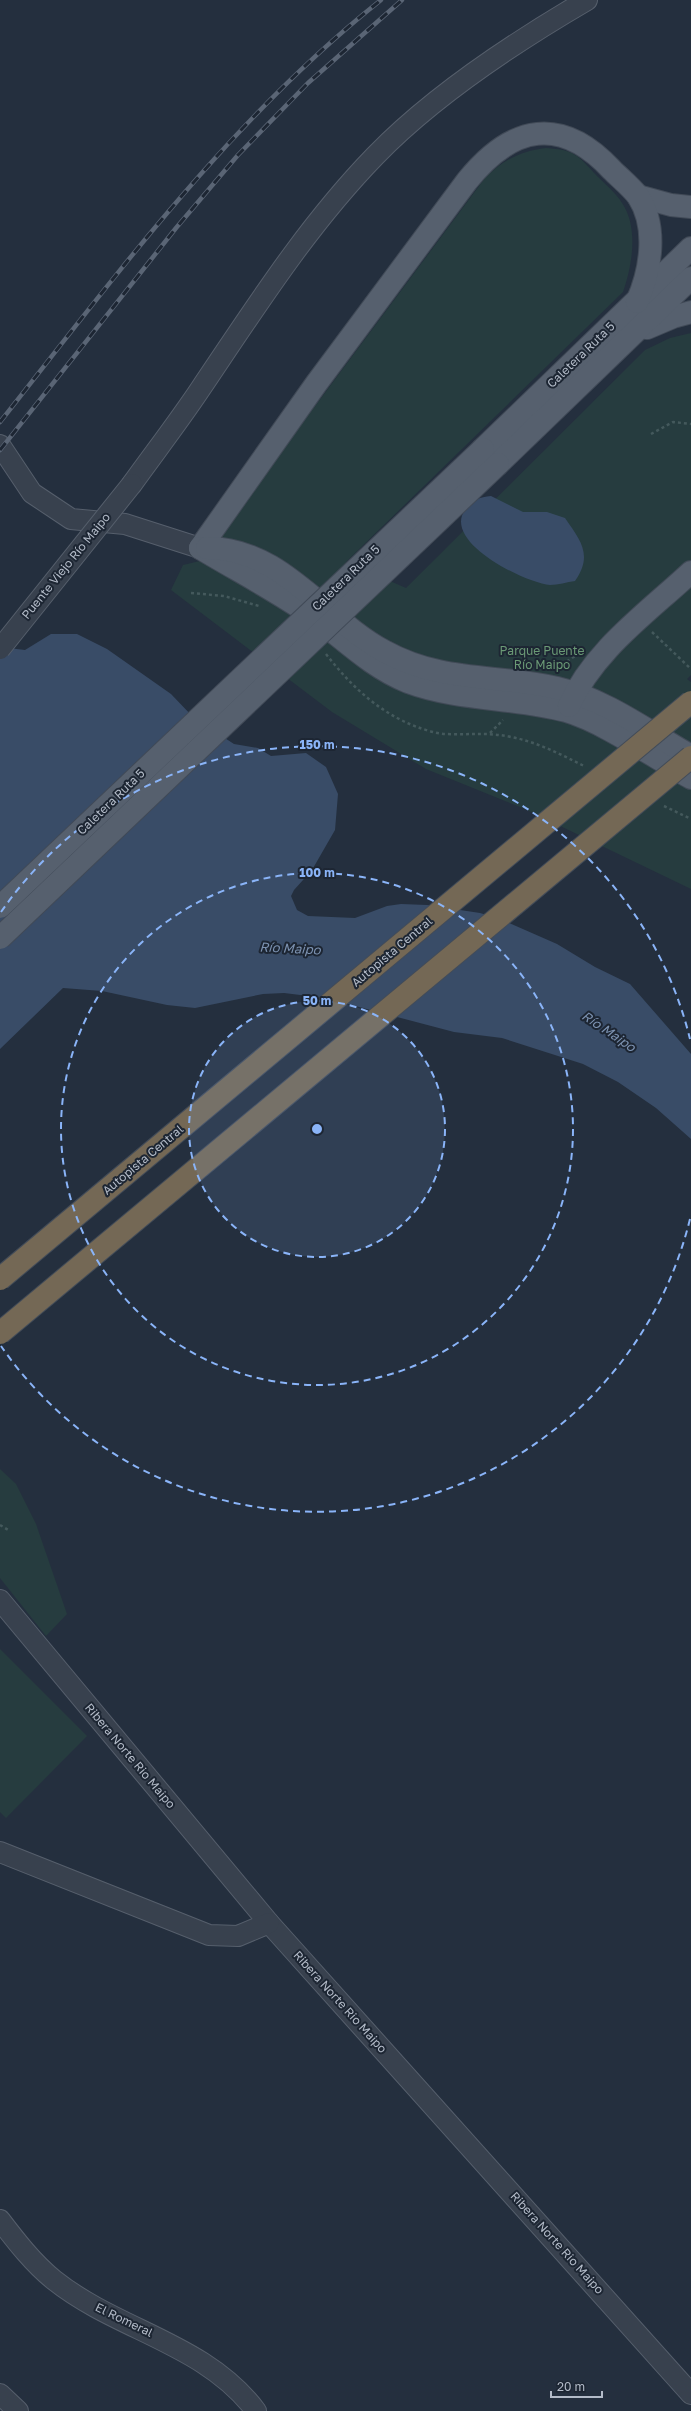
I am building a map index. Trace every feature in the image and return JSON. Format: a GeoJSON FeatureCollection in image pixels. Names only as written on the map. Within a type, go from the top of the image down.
{"type":"FeatureCollection","features":[{"type":"Feature","properties":{"kind":"highway","name":"Autopista Central"},"geometry":{"type":"LineString","coordinates":[[0,1279],[691,702]]}},
{"type":"Feature","properties":{"kind":"highway"},"geometry":{"type":"LineString","coordinates":[[0,1333],[691,756]]}},
{"type":"Feature","properties":{"kind":"main road"},"geometry":{"type":"LineString","coordinates":[[200,548],[321,377],[467,181],[489,156],[502,146],[521,137],[543,134],[565,136],[577,140],[597,153],[638,196],[648,226],[650,249],[648,272],[637,302]]}},
{"type":"Feature","properties":{"kind":"main road"},"geometry":{"type":"LineString","coordinates":[[638,196],[671,205],[691,207]]}},
{"type":"Feature","properties":{"kind":"main road","name":"Caletera Ruta 5"},"geometry":{"type":"LineString","coordinates":[[0,907],[483,449],[637,302],[691,248]]}},
{"type":"Feature","properties":{"kind":"main road","name":"Caletera Ruta 5"},"geometry":{"type":"LineString","coordinates":[[0,938],[628,340],[691,278]]}},
{"type":"Feature","properties":{"kind":"main road"},"geometry":{"type":"LineString","coordinates":[[628,340],[657,323],[691,312]]}},
{"type":"Feature","properties":{"kind":"main road"},"geometry":{"type":"LineString","coordinates":[[200,548],[234,550],[277,570],[308,592],[358,634],[383,651],[421,667],[467,677],[541,685],[571,702],[601,727],[691,778]]}},
{"type":"Feature","properties":{"kind":"main road"},"geometry":{"type":"LineString","coordinates":[[571,702],[593,665],[691,572]]}},
{"type":"Feature","properties":{"kind":"main road"},"geometry":{"type":"LineString","coordinates":[[571,702],[613,711],[691,756]]}},
{"type":"Feature","properties":{"kind":"street","name":"Puente Viejo Río Maipo"},"geometry":{"type":"LineString","coordinates":[[0,649],[132,484],[191,404],[269,286],[350,183],[375,156],[415,119],[495,58],[587,0]]}},
{"type":"Feature","properties":{"kind":"street"},"geometry":{"type":"LineString","coordinates":[[0,445],[32,493],[71,519],[125,524],[200,548]]}},
{"type":"Feature","properties":{"kind":"street","name":"Ribera Norte Rio Maipo"},"geometry":{"type":"LineString","coordinates":[[0,1600],[269,1923],[691,2394]]}},
{"type":"Feature","properties":{"kind":"street"},"geometry":{"type":"LineString","coordinates":[[0,1852],[209,1935],[238,1936],[269,1923]]}},
{"type":"Feature","properties":{"kind":"street","name":"El Romeral"},"geometry":{"type":"LineString","coordinates":[[0,2220],[22,2249],[54,2280],[96,2307],[164,2339],[208,2364],[256,2411]]}},
{"type":"Feature","properties":{"kind":"street"},"geometry":{"type":"LineString","coordinates":[[0,2394],[18,2411]]}},
{"type":"Feature","properties":{"kind":"path"},"geometry":{"type":"LineString","coordinates":[[652,434],[673,422],[691,424]]}},
{"type":"Feature","properties":{"kind":"path"},"geometry":{"type":"LineString","coordinates":[[640,619],[691,669]]}},
{"type":"Feature","properties":{"kind":"path"},"geometry":{"type":"LineString","coordinates":[[556,669],[566,664],[581,651]]}},
{"type":"Feature","properties":{"kind":"path"},"geometry":{"type":"LineString","coordinates":[[0,1525],[10,1530]]}},
{"type":"Feature","properties":{"kind":"green space","name":"Parque Puente Río Maipo"},"geometry":{"type":"Polygon","coordinates":[[[546,148],[564,150],[580,158],[622,203],[631,224],[632,235],[631,259],[623,292],[346,562],[406,588],[645,350],[670,338],[691,333],[691,675],[687,679],[691,682],[691,889],[525,809],[426,769],[332,712],[171,590],[183,565],[204,560],[228,523],[485,178],[513,157],[528,151],[546,148]]]}},
{"type":"Feature","properties":{"kind":"green space"},"geometry":{"type":"Polygon","coordinates":[[[0,1469],[16,1484],[36,1524],[67,1614],[46,1636],[0,1578],[0,1469]]]}},
{"type":"Feature","properties":{"kind":"green space"},"geometry":{"type":"Polygon","coordinates":[[[0,1649],[87,1736],[6,1818],[0,1812],[0,1649]]]}},
{"type":"Feature","properties":{"kind":"water"},"geometry":{"type":"Polygon","coordinates":[[[491,496],[523,512],[547,512],[565,518],[576,534],[583,548],[583,563],[575,581],[556,585],[538,583],[506,569],[475,547],[465,535],[461,522],[465,510],[473,501],[491,496]]]}},
{"type":"Feature","properties":{"kind":"water","name":"Río Maipo"},"geometry":{"type":"Polygon","coordinates":[[[51,634],[77,634],[107,649],[171,694],[194,718],[234,744],[258,748],[271,756],[306,753],[326,767],[338,794],[335,830],[312,870],[294,890],[291,896],[297,910],[308,916],[355,918],[387,906],[401,904],[427,905],[480,913],[500,919],[557,944],[595,967],[630,984],[691,1054],[691,1139],[656,1108],[618,1082],[583,1064],[502,1038],[454,1032],[325,998],[284,993],[263,994],[195,1008],[167,1005],[102,991],[63,988],[0,1049],[0,647],[25,650],[51,634]]]}},
{"type":"Feature","properties":{"kind":"railway"},"geometry":{"type":"LineString","coordinates":[[0,422],[88,310],[178,200],[226,146],[275,95],[327,46],[381,0]]}},
{"type":"Feature","properties":{"kind":"railway"},"geometry":{"type":"LineString","coordinates":[[0,450],[176,228],[238,155],[308,83],[402,0]]}}]}
